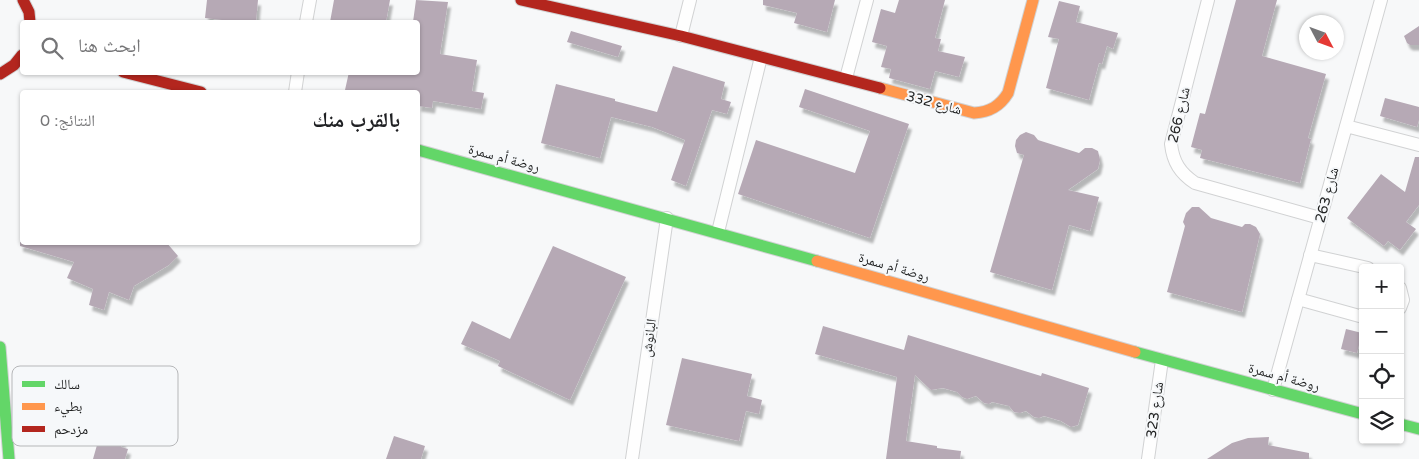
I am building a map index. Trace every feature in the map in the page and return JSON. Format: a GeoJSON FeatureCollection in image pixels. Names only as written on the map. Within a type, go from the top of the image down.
{"type":"FeatureCollection","features":[{"type":"Feature","properties":{"kind":"street"},"geometry":{"type":"LineString","coordinates":[[23,0],[29,17]]}},
{"type":"Feature","properties":{"kind":"street"},"geometry":{"type":"LineString","coordinates":[[306,20],[310,0]]}},
{"type":"Feature","properties":{"kind":"street","name":"شارع 332"},"geometry":{"type":"LineString","coordinates":[[521,0],[681,36],[974,113],[992,110],[1003,102],[1008,93],[1033,0]]}},
{"type":"Feature","properties":{"kind":"street"},"geometry":{"type":"LineString","coordinates":[[681,36],[690,0]]}},
{"type":"Feature","properties":{"kind":"street"},"geometry":{"type":"LineString","coordinates":[[846,78],[867,0]]}},
{"type":"Feature","properties":{"kind":"street","name":"شارع 266"},"geometry":{"type":"LineString","coordinates":[[1208,0],[1171,144],[1172,156],[1177,168],[1195,184],[1320,218]]}},
{"type":"Feature","properties":{"kind":"street","name":"شارع 263"},"geometry":{"type":"LineString","coordinates":[[1273,390],[1381,0]]}},
{"type":"Feature","properties":{"kind":"street"},"geometry":{"type":"LineString","coordinates":[[718,232],[761,57]]}},
{"type":"Feature","properties":{"kind":"street"},"geometry":{"type":"LineString","coordinates":[[1,76],[18,64]]}},
{"type":"Feature","properties":{"kind":"street"},"geometry":{"type":"LineString","coordinates":[[135,75],[193,90]]}},
{"type":"Feature","properties":{"kind":"street"},"geometry":{"type":"LineString","coordinates":[[295,90],[298,75]]}},
{"type":"Feature","properties":{"kind":"street"},"geometry":{"type":"LineString","coordinates":[[1346,126],[1419,145]]}},
{"type":"Feature","properties":{"kind":"street","name":"روضة أم سمرة"},"geometry":{"type":"LineString","coordinates":[[420,151],[718,232],[1162,360],[1359,413]]}},
{"type":"Feature","properties":{"kind":"street","name":"البانوش"},"geometry":{"type":"LineString","coordinates":[[632,459],[667,218]]}},
{"type":"Feature","properties":{"kind":"street"},"geometry":{"type":"LineString","coordinates":[[1310,255],[1359,266]]}},
{"type":"Feature","properties":{"kind":"street"},"geometry":{"type":"LineString","coordinates":[[1298,299],[1359,316]]}},
{"type":"Feature","properties":{"kind":"street"},"geometry":{"type":"LineString","coordinates":[[0,347],[9,459]]}},
{"type":"Feature","properties":{"kind":"street","name":"شارع 323"},"geometry":{"type":"LineString","coordinates":[[1148,459],[1162,360]]}},
{"type":"Feature","properties":{"kind":"street"},"geometry":{"type":"LineString","coordinates":[[1404,425],[1419,429]]}},
{"type":"Feature","properties":{"kind":"building"},"geometry":{"type":"Polygon","coordinates":[[[207,0],[258,0],[256,20],[205,18],[207,0]]]}},
{"type":"Feature","properties":{"kind":"building"},"geometry":{"type":"Polygon","coordinates":[[[334,0],[390,0],[386,20],[330,20],[334,0]]]}},
{"type":"Feature","properties":{"kind":"building"},"geometry":{"type":"Polygon","coordinates":[[[416,0],[448,2],[440,54],[477,60],[472,91],[484,93],[481,109],[433,101],[432,108],[420,106],[420,90],[345,90],[348,75],[420,75],[420,20],[413,20],[416,0]]]}},
{"type":"Feature","properties":{"kind":"building"},"geometry":{"type":"Polygon","coordinates":[[[763,0],[835,0],[827,32],[794,23],[797,13],[763,5],[763,0]]]}},
{"type":"Feature","properties":{"kind":"building"},"geometry":{"type":"Polygon","coordinates":[[[899,0],[945,0],[935,38],[941,39],[938,51],[965,57],[959,77],[935,71],[930,89],[889,78],[891,69],[881,67],[887,46],[872,42],[881,9],[895,13],[899,0]]]}},
{"type":"Feature","properties":{"kind":"building"},"geometry":{"type":"Polygon","coordinates":[[[1236,0],[1277,0],[1262,56],[1326,74],[1308,138],[1311,139],[1300,183],[1200,158],[1202,150],[1191,147],[1200,113],[1205,114],[1236,0]]]}},
{"type":"Feature","properties":{"kind":"building"},"geometry":{"type":"Polygon","coordinates":[[[1059,1],[1080,6],[1076,22],[1118,33],[1113,49],[1107,46],[1102,64],[1099,63],[1089,100],[1046,88],[1059,39],[1048,37],[1059,1]]]}},
{"type":"Feature","properties":{"kind":"building"},"geometry":{"type":"Polygon","coordinates":[[[1419,26],[1419,45],[1410,45],[1404,36],[1419,26]]]}},
{"type":"Feature","properties":{"kind":"building"},"geometry":{"type":"Polygon","coordinates":[[[571,31],[622,46],[618,57],[567,42],[571,31]]]}},
{"type":"Feature","properties":{"kind":"building"},"geometry":{"type":"Polygon","coordinates":[[[673,66],[725,82],[721,99],[731,102],[727,114],[712,110],[686,186],[671,180],[685,140],[652,127],[611,117],[600,158],[541,143],[556,84],[657,112],[673,66]]]}},
{"type":"Feature","properties":{"kind":"building"},"geometry":{"type":"Polygon","coordinates":[[[805,89],[909,124],[870,238],[738,194],[756,140],[855,173],[870,131],[799,107],[805,89]]]}},
{"type":"Feature","properties":{"kind":"building"},"geometry":{"type":"Polygon","coordinates":[[[1385,98],[1419,107],[1417,127],[1380,116],[1385,98]]]}},
{"type":"Feature","properties":{"kind":"building"},"geometry":{"type":"Polygon","coordinates":[[[1026,132],[1034,135],[1038,140],[1079,153],[1085,148],[1092,148],[1098,151],[1100,160],[1098,169],[1068,190],[1099,197],[1090,231],[1069,225],[1052,290],[990,272],[1024,155],[1017,153],[1016,140],[1026,132]]]}},
{"type":"Feature","properties":{"kind":"building"},"geometry":{"type":"Polygon","coordinates":[[[1415,157],[1419,157],[1419,205],[1406,222],[1416,229],[1400,250],[1388,241],[1384,246],[1347,218],[1381,174],[1405,192],[1415,157]]]}},
{"type":"Feature","properties":{"kind":"building"},"geometry":{"type":"Polygon","coordinates":[[[1192,207],[1199,207],[1211,218],[1242,227],[1245,224],[1250,224],[1256,227],[1260,234],[1242,312],[1167,292],[1185,226],[1183,222],[1186,213],[1192,207]]]}},
{"type":"Feature","properties":{"kind":"building"},"geometry":{"type":"Polygon","coordinates":[[[169,245],[178,256],[169,265],[134,286],[129,300],[109,292],[104,310],[89,305],[93,289],[67,278],[74,262],[20,246],[169,245]]]}},
{"type":"Feature","properties":{"kind":"building"},"geometry":{"type":"Polygon","coordinates":[[[553,246],[626,277],[570,400],[498,366],[500,361],[461,344],[472,321],[510,339],[553,246]]]}},
{"type":"Feature","properties":{"kind":"building"},"geometry":{"type":"Polygon","coordinates":[[[823,326],[904,350],[908,335],[1041,376],[1042,373],[1089,388],[1078,425],[1071,427],[1061,421],[1044,416],[1034,417],[1026,411],[1014,412],[1009,406],[992,402],[989,404],[984,403],[976,396],[967,399],[957,392],[943,388],[931,390],[915,375],[906,441],[961,451],[960,459],[886,459],[897,377],[815,354],[823,326]]]}},
{"type":"Feature","properties":{"kind":"building"},"geometry":{"type":"Polygon","coordinates":[[[1346,329],[1359,332],[1357,353],[1341,349],[1346,329]]]}},
{"type":"Feature","properties":{"kind":"building"},"geometry":{"type":"Polygon","coordinates":[[[682,358],[752,374],[747,396],[762,400],[759,414],[746,411],[739,441],[666,425],[682,358]]]}},
{"type":"Feature","properties":{"kind":"building"},"geometry":{"type":"Polygon","coordinates":[[[394,436],[425,446],[421,459],[386,459],[394,436]]]}},
{"type":"Feature","properties":{"kind":"building"},"geometry":{"type":"Polygon","coordinates":[[[1269,437],[1268,445],[1309,453],[1309,459],[1207,459],[1232,443],[1248,438],[1269,437]]]}},
{"type":"Feature","properties":{"kind":"building"},"geometry":{"type":"Polygon","coordinates":[[[97,446],[121,446],[128,449],[125,459],[93,459],[97,446]]]}},
{"type":"Feature","properties":{"kind":"traffic: fast"},"geometry":{"type":"LineString","coordinates":[[420,151],[817,261]]}},
{"type":"Feature","properties":{"kind":"traffic: fast"},"geometry":{"type":"LineString","coordinates":[[0,347],[9,459]]}},
{"type":"Feature","properties":{"kind":"traffic: fast"},"geometry":{"type":"LineString","coordinates":[[1135,352],[1359,413]]}},
{"type":"Feature","properties":{"kind":"traffic: fast"},"geometry":{"type":"LineString","coordinates":[[1404,425],[1419,429]]}},
{"type":"Feature","properties":{"kind":"traffic: slow"},"geometry":{"type":"LineString","coordinates":[[880,88],[974,113],[994,107],[1008,93],[1033,0]]}},
{"type":"Feature","properties":{"kind":"traffic: slow"},"geometry":{"type":"LineString","coordinates":[[817,261],[1135,352]]}},
{"type":"Feature","properties":{"kind":"traffic: jam"},"geometry":{"type":"LineString","coordinates":[[23,0],[29,12],[30,20]]}},
{"type":"Feature","properties":{"kind":"traffic: jam"},"geometry":{"type":"LineString","coordinates":[[521,0],[681,36],[880,88]]}},
{"type":"Feature","properties":{"kind":"traffic: jam"},"geometry":{"type":"LineString","coordinates":[[0,74],[14,65],[20,58]]}},
{"type":"Feature","properties":{"kind":"traffic: jam"},"geometry":{"type":"LineString","coordinates":[[135,75],[193,90]]}}]}
